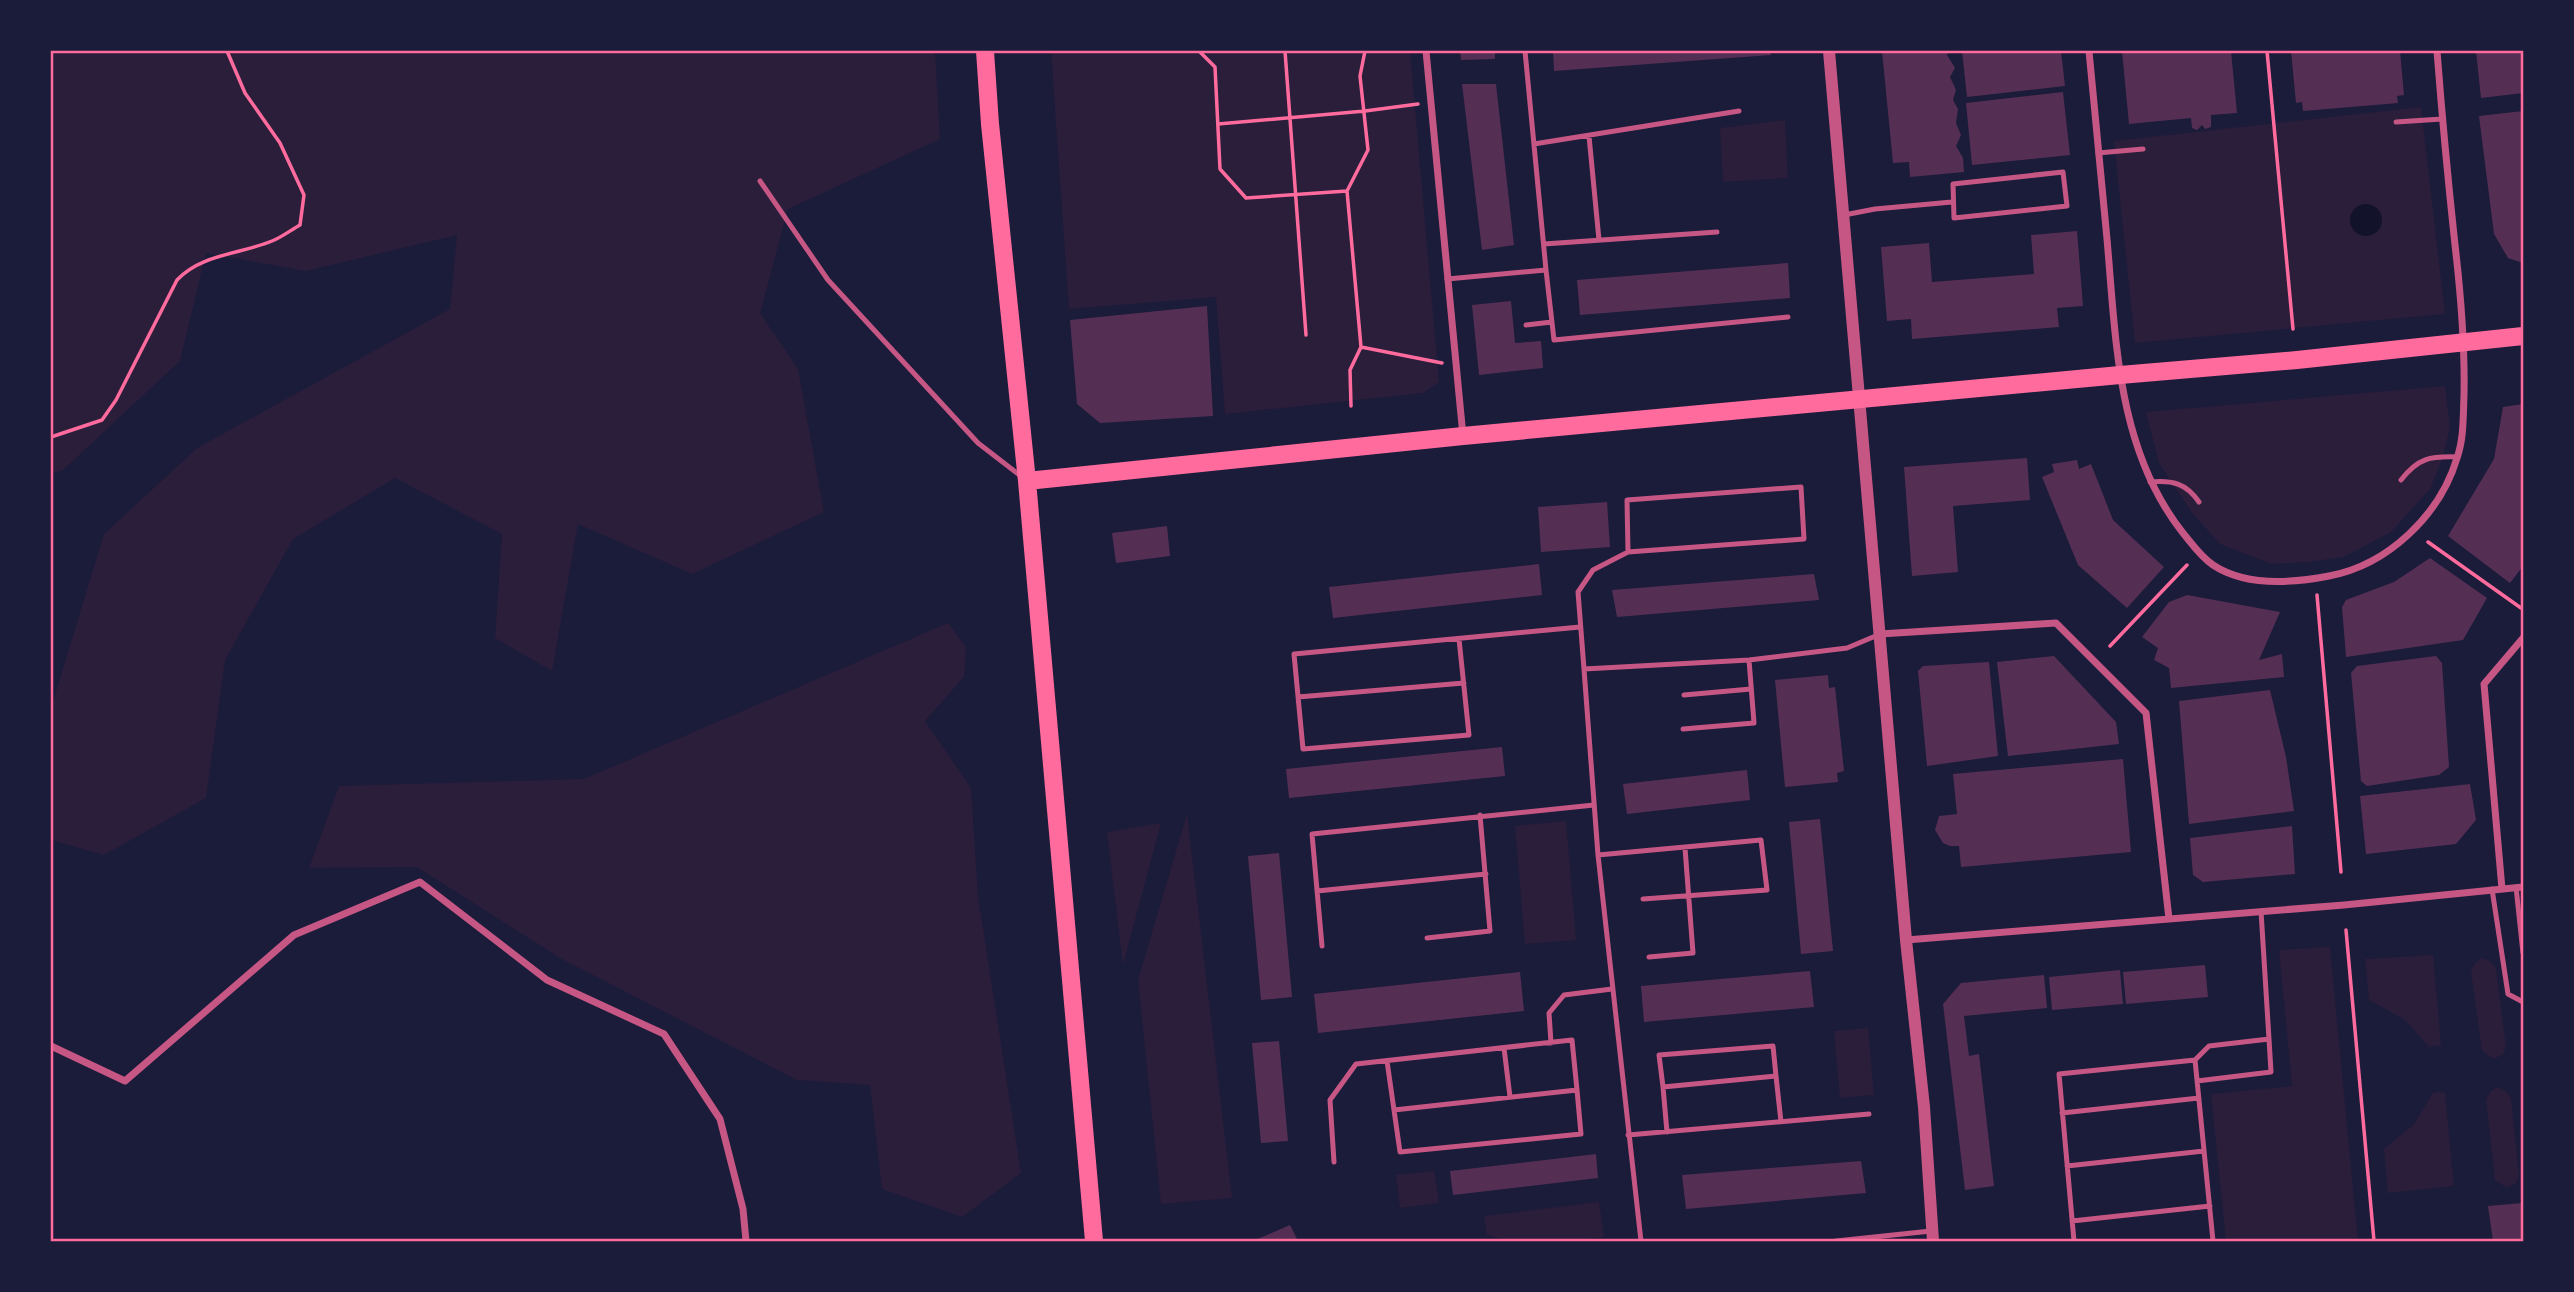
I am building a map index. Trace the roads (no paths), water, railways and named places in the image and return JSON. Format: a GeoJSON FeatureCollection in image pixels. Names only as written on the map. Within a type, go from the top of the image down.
{"type":"FeatureCollection","features":[{"type":"Feature","properties":{"kind":"main road"},"geometry":{"type":"LineString","coordinates":[[985,51],[1027,481],[1094,1241]]}},
{"type":"Feature","properties":{"kind":"main road"},"geometry":{"type":"LineString","coordinates":[[1027,481],[1463,436],[2120,374],[2297,360],[2523,336]]}},
{"type":"Feature","properties":{"kind":"street"},"geometry":{"type":"LineString","coordinates":[[1426,51],[1463,436]]}},
{"type":"Feature","properties":{"kind":"street"},"geometry":{"type":"LineString","coordinates":[[1829,51],[1906,940],[1924,1107],[1933,1236]]}},
{"type":"Feature","properties":{"kind":"street"},"geometry":{"type":"LineString","coordinates":[[2089,51],[2120,374],[2132,430],[2150,482],[2177,526],[2214,566],[2242,577],[2274,583],[2349,572],[2376,559],[2401,541],[2424,518],[2444,492],[2458,457],[2464,428],[2465,341],[2437,51]]}},
{"type":"Feature","properties":{"kind":"street"},"geometry":{"type":"LineString","coordinates":[[1881,634],[2056,623],[2066,632],[2146,713],[2169,919]]}},
{"type":"Feature","properties":{"kind":"street"},"geometry":{"type":"LineString","coordinates":[[2502,889],[2484,684],[2523,638]]}},
{"type":"Feature","properties":{"kind":"street"},"geometry":{"type":"LineString","coordinates":[[51,1046],[125,1081],[293,935],[420,882],[547,980],[664,1034],[720,1119],[743,1209],[746,1241]]}},
{"type":"Feature","properties":{"kind":"street"},"geometry":{"type":"LineString","coordinates":[[1906,940],[2261,912],[2520,887]]}},
{"type":"Feature","properties":{"kind":"lane"},"geometry":{"type":"LineString","coordinates":[[1525,51],[1554,340],[1788,317]]}},
{"type":"Feature","properties":{"kind":"lane"},"geometry":{"type":"LineString","coordinates":[[1534,144],[1739,111]]}},
{"type":"Feature","properties":{"kind":"lane"},"geometry":{"type":"LineString","coordinates":[[2396,122],[2442,119]]}},
{"type":"Feature","properties":{"kind":"lane"},"geometry":{"type":"LineString","coordinates":[[1589,136],[1599,240]]}},
{"type":"Feature","properties":{"kind":"lane"},"geometry":{"type":"LineString","coordinates":[[2098,153],[2144,149]]}},
{"type":"Feature","properties":{"kind":"lane"},"geometry":{"type":"LineString","coordinates":[[2063,172],[2067,206],[1954,219],[1952,202],[1953,184],[2063,172]]}},
{"type":"Feature","properties":{"kind":"lane"},"geometry":{"type":"LineString","coordinates":[[760,181],[828,280],[978,443],[1027,481]]}},
{"type":"Feature","properties":{"kind":"lane"},"geometry":{"type":"LineString","coordinates":[[1844,215],[1875,209],[1952,202]]}},
{"type":"Feature","properties":{"kind":"lane"},"geometry":{"type":"LineString","coordinates":[[1544,244],[1717,232]]}},
{"type":"Feature","properties":{"kind":"lane"},"geometry":{"type":"LineString","coordinates":[[1447,279],[1546,270]]}},
{"type":"Feature","properties":{"kind":"lane"},"geometry":{"type":"LineString","coordinates":[[1526,324],[1552,322]]}},
{"type":"Feature","properties":{"kind":"lane"},"geometry":{"type":"LineString","coordinates":[[2401,480],[2410,468],[2421,460],[2458,457]]}},
{"type":"Feature","properties":{"kind":"lane"},"geometry":{"type":"LineString","coordinates":[[2150,482],[2171,480],[2190,490],[2199,502]]}},
{"type":"Feature","properties":{"kind":"lane"},"geometry":{"type":"LineString","coordinates":[[1629,552],[1627,500],[1801,487],[1804,539],[1629,552],[1593,570],[1578,592],[1598,855],[1641,1241]]}},
{"type":"Feature","properties":{"kind":"lane"},"geometry":{"type":"LineString","coordinates":[[1459,639],[1469,735],[1303,749],[1294,654],[1580,627]]}},
{"type":"Feature","properties":{"kind":"lane"},"geometry":{"type":"LineString","coordinates":[[1584,669],[1749,660],[1847,648],[1881,634]]}},
{"type":"Feature","properties":{"kind":"lane"},"geometry":{"type":"LineString","coordinates":[[1683,729],[1754,723],[1749,660]]}},
{"type":"Feature","properties":{"kind":"lane"},"geometry":{"type":"LineString","coordinates":[[1298,697],[1464,683]]}},
{"type":"Feature","properties":{"kind":"lane"},"geometry":{"type":"LineString","coordinates":[[1684,695],[1751,689]]}},
{"type":"Feature","properties":{"kind":"lane"},"geometry":{"type":"LineString","coordinates":[[1322,946],[1312,834],[1594,805]]}},
{"type":"Feature","properties":{"kind":"lane"},"geometry":{"type":"LineString","coordinates":[[1427,938],[1490,931],[1480,816]]}},
{"type":"Feature","properties":{"kind":"lane"},"geometry":{"type":"LineString","coordinates":[[1598,855],[1761,840],[1767,890],[1643,899]]}},
{"type":"Feature","properties":{"kind":"lane"},"geometry":{"type":"LineString","coordinates":[[1649,957],[1693,953],[1685,848]]}},
{"type":"Feature","properties":{"kind":"lane"},"geometry":{"type":"LineString","coordinates":[[1317,891],[1486,874]]}},
{"type":"Feature","properties":{"kind":"lane"},"geometry":{"type":"LineString","coordinates":[[2520,887],[2523,953]]}},
{"type":"Feature","properties":{"kind":"lane"},"geometry":{"type":"LineString","coordinates":[[2492,889],[2508,994],[2523,1002]]}},
{"type":"Feature","properties":{"kind":"lane"},"geometry":{"type":"LineString","coordinates":[[2197,1081],[2271,1072],[2261,912]]}},
{"type":"Feature","properties":{"kind":"lane"},"geometry":{"type":"LineString","coordinates":[[1551,1043],[1549,1013],[1564,995],[1612,989]]}},
{"type":"Feature","properties":{"kind":"lane"},"geometry":{"type":"LineString","coordinates":[[2074,1241],[2059,1074],[2194,1059],[2209,1046],[2269,1039]]}},
{"type":"Feature","properties":{"kind":"lane"},"geometry":{"type":"LineString","coordinates":[[1334,1162],[1330,1100],[1356,1064],[1572,1040],[1581,1134],[1400,1153],[1387,1061]]}},
{"type":"Feature","properties":{"kind":"lane"},"geometry":{"type":"LineString","coordinates":[[1667,1132],[1659,1055],[1773,1046],[1781,1122]]}},
{"type":"Feature","properties":{"kind":"lane"},"geometry":{"type":"LineString","coordinates":[[1504,1048],[1510,1097]]}},
{"type":"Feature","properties":{"kind":"lane"},"geometry":{"type":"LineString","coordinates":[[2194,1059],[2213,1241]]}},
{"type":"Feature","properties":{"kind":"lane"},"geometry":{"type":"LineString","coordinates":[[1663,1087],[1776,1076]]}},
{"type":"Feature","properties":{"kind":"lane"},"geometry":{"type":"LineString","coordinates":[[1394,1110],[1577,1090]]}},
{"type":"Feature","properties":{"kind":"lane"},"geometry":{"type":"LineString","coordinates":[[2063,1114],[2199,1098]]}},
{"type":"Feature","properties":{"kind":"lane"},"geometry":{"type":"LineString","coordinates":[[1628,1135],[1869,1114]]}},
{"type":"Feature","properties":{"kind":"lane"},"geometry":{"type":"LineString","coordinates":[[2067,1166],[2204,1151]]}},
{"type":"Feature","properties":{"kind":"lane"},"geometry":{"type":"LineString","coordinates":[[2072,1221],[2210,1206]]}},
{"type":"Feature","properties":{"kind":"lane"},"geometry":{"type":"LineString","coordinates":[[1836,1241],[1933,1236]]}}]}
